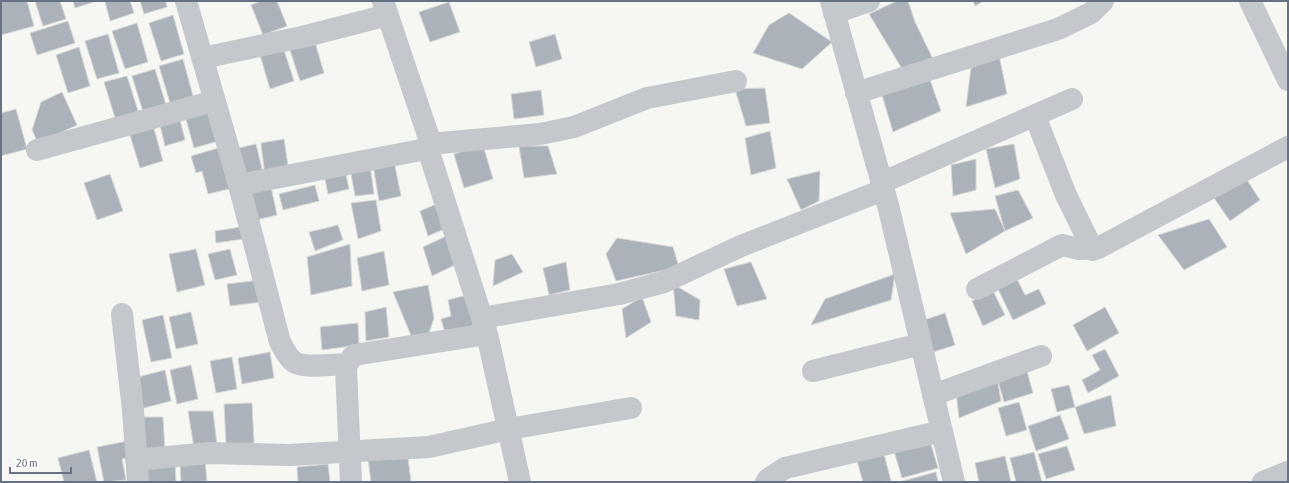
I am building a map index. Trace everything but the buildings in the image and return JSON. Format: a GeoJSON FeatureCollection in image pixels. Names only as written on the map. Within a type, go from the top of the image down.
{"type":"FeatureCollection","features":[{"type":"Feature","properties":{"kind":"street"},"geometry":{"type":"LineString","coordinates":[[186,1],[239,185],[280,342],[286,353],[294,362],[305,365],[347,364]]}},
{"type":"Feature","properties":{"kind":"street"},"geometry":{"type":"LineString","coordinates":[[869,1],[833,7],[882,186],[954,482]]}},
{"type":"Feature","properties":{"kind":"street"},"geometry":{"type":"LineString","coordinates":[[856,93],[1058,29],[1091,13],[1103,1]]}},
{"type":"Feature","properties":{"kind":"street"},"geometry":{"type":"LineString","coordinates":[[1250,1],[1288,80]]}},
{"type":"Feature","properties":{"kind":"street"},"geometry":{"type":"LineString","coordinates":[[202,58],[302,37],[386,8],[428,135],[428,145],[485,326],[520,482]]}},
{"type":"Feature","properties":{"kind":"street"},"geometry":{"type":"LineString","coordinates":[[239,185],[421,150],[428,145],[540,134],[574,127],[647,98],[736,81]]}},
{"type":"Feature","properties":{"kind":"street"},"geometry":{"type":"LineString","coordinates":[[351,482],[347,364],[354,355],[485,326],[664,282],[882,186],[970,142],[1035,116],[1072,99]]}},
{"type":"Feature","properties":{"kind":"street"},"geometry":{"type":"LineString","coordinates":[[37,150],[214,101]]}},
{"type":"Feature","properties":{"kind":"street"},"geometry":{"type":"LineString","coordinates":[[1035,116],[1066,195],[1093,250]]}},
{"type":"Feature","properties":{"kind":"street"},"geometry":{"type":"LineString","coordinates":[[977,289],[1062,245],[1093,250],[1288,147]]}},
{"type":"Feature","properties":{"kind":"street"},"geometry":{"type":"LineString","coordinates":[[122,314],[133,410],[138,482]]}},
{"type":"Feature","properties":{"kind":"street"},"geometry":{"type":"LineString","coordinates":[[813,371],[921,344]]}},
{"type":"Feature","properties":{"kind":"street"},"geometry":{"type":"LineString","coordinates":[[934,395],[1041,356]]}},
{"type":"Feature","properties":{"kind":"street"},"geometry":{"type":"LineString","coordinates":[[136,460],[209,453],[289,455],[429,447],[508,429],[631,408]]}},
{"type":"Feature","properties":{"kind":"street"},"geometry":{"type":"LineString","coordinates":[[766,482],[784,468],[942,431]]}},
{"type":"Feature","properties":{"kind":"street"},"geometry":{"type":"LineString","coordinates":[[1263,482],[1288,472]]}}]}
